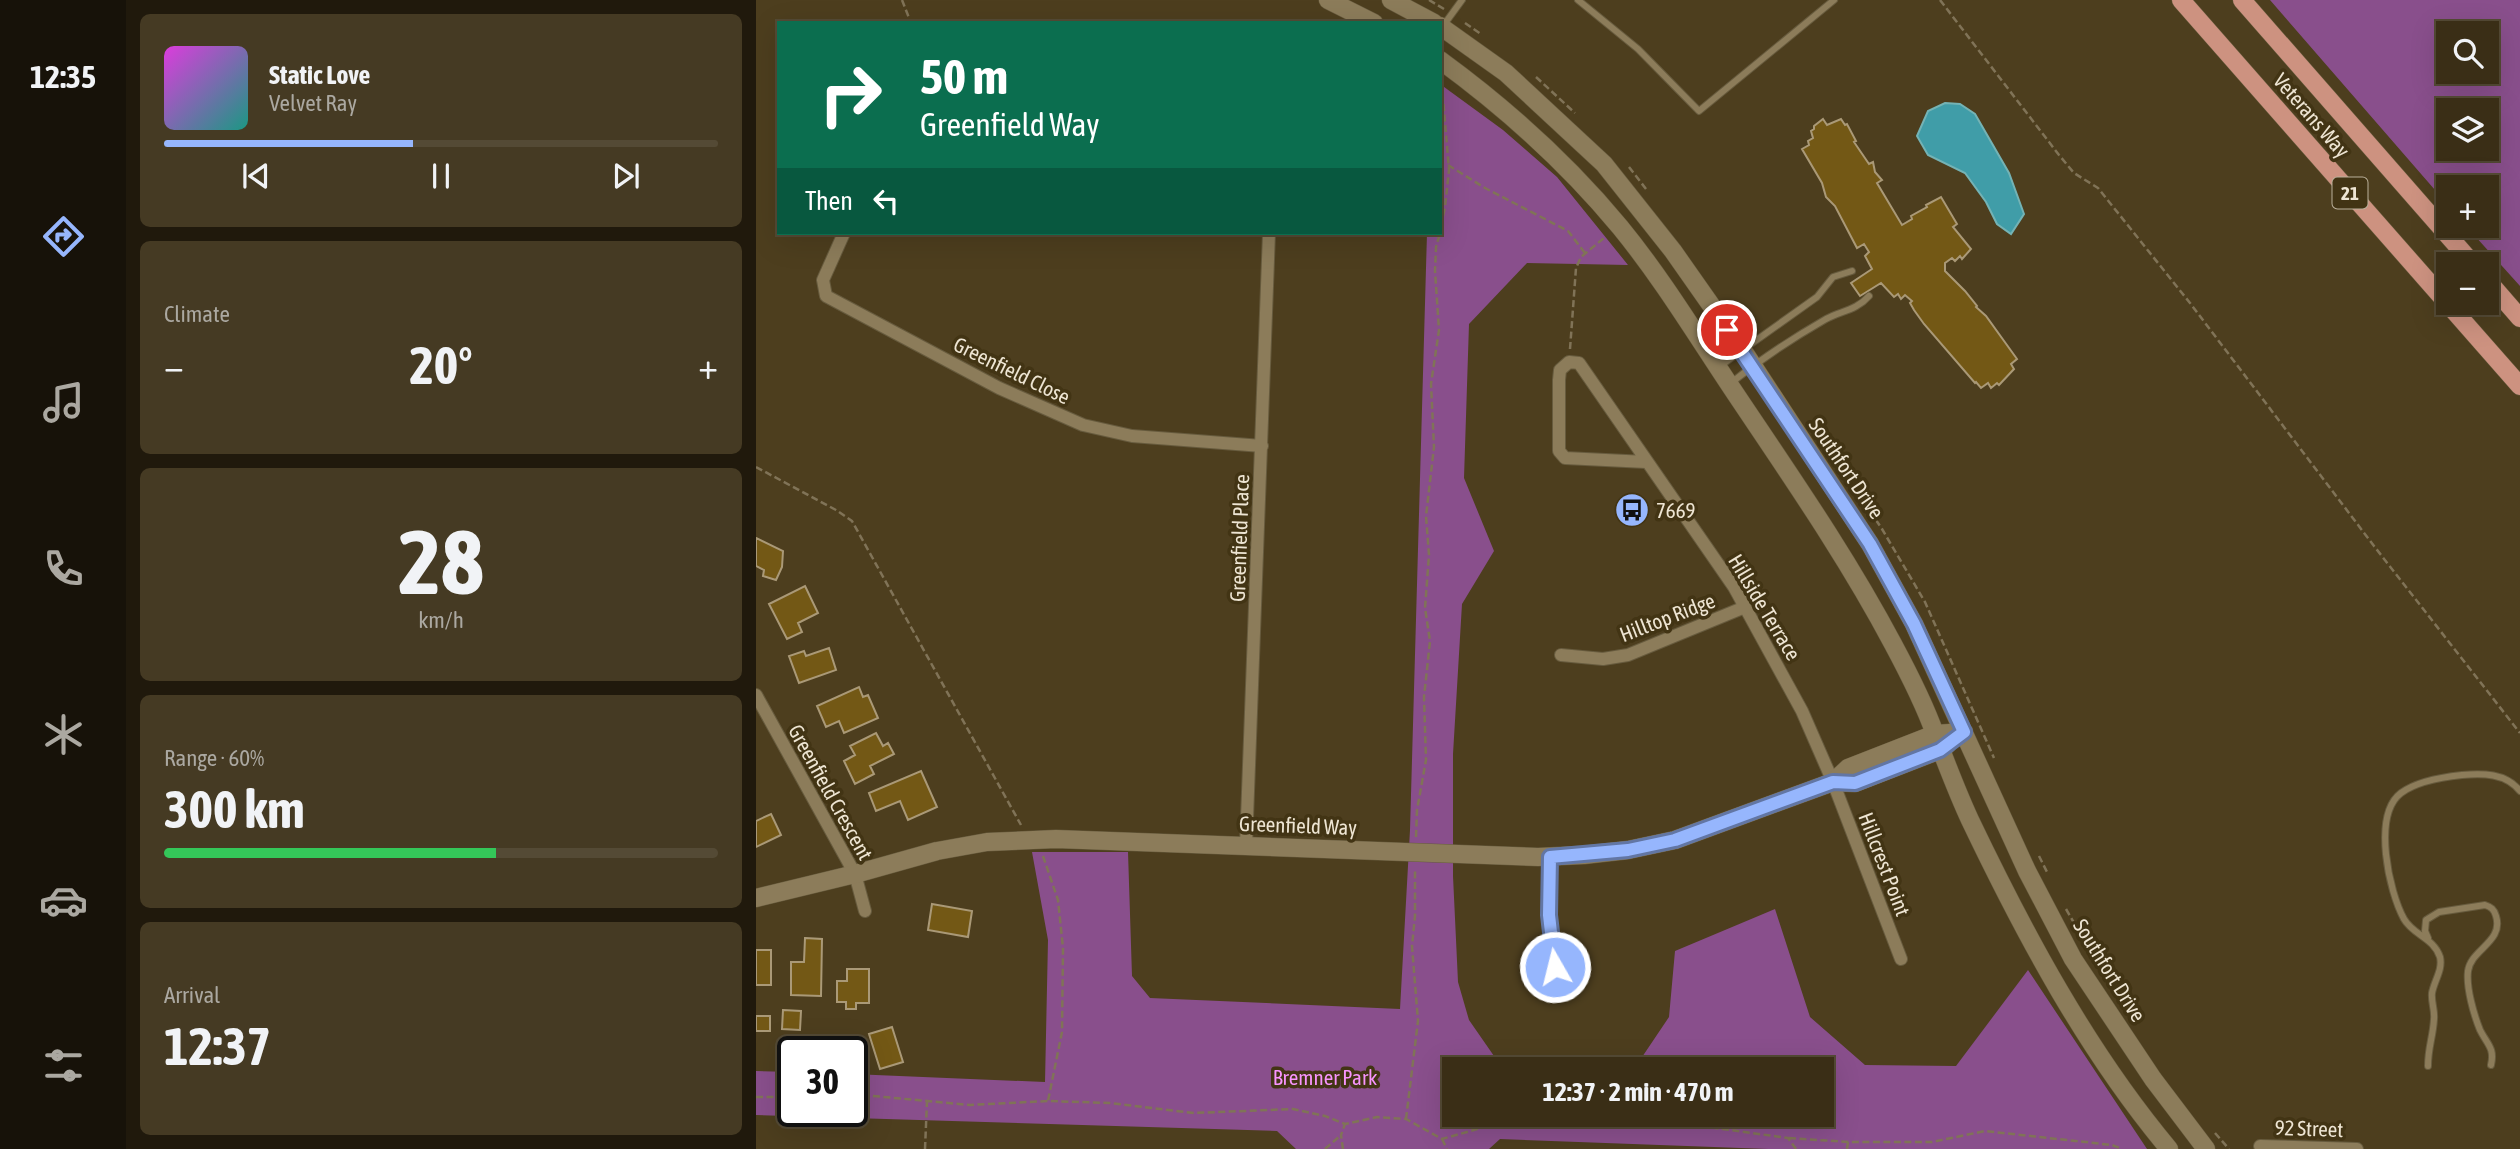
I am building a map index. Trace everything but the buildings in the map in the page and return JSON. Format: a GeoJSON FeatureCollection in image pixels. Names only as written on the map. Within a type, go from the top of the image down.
{"type":"FeatureCollection","features":[{"type":"Feature","properties":{"kind":"main road"},"geometry":{"type":"LineString","coordinates":[[1328,0],[1370,21]]}},
{"type":"Feature","properties":{"kind":"main road","name":"Southfort Drive"},"geometry":{"type":"LineString","coordinates":[[1391,0],[1428,21]]}},
{"type":"Feature","properties":{"kind":"main road","name":"Veterans Way"},"geometry":{"type":"LineString","coordinates":[[2181,0],[2520,386]]}},
{"type":"Feature","properties":{"kind":"main road","name":"Veterans Way"},"geometry":{"type":"LineString","coordinates":[[2242,0],[2462,252]]}},
{"type":"Feature","properties":{"kind":"main road","name":"Southfort Drive"},"geometry":{"type":"LineString","coordinates":[[1442,29],[1506,73],[1558,118],[1604,164],[1673,251],[1752,366],[1870,544],[1914,624],[2028,871],[2073,959],[2153,1079],[2206,1149]]}},
{"type":"Feature","properties":{"kind":"main road"},"geometry":{"type":"LineString","coordinates":[[1442,61],[1487,94],[1535,135],[1620,228],[1651,268],[1819,516],[1893,645],[1994,868],[2051,976],[2117,1082],[2169,1149]]}},
{"type":"Feature","properties":{"kind":"main road"},"geometry":{"type":"LineString","coordinates":[[2499,294],[2520,318]]}},
{"type":"Feature","properties":{"kind":"main road","name":"Greenfield Way"},"geometry":{"type":"LineString","coordinates":[[756,898],[937,851],[987,842],[1056,839],[1550,857],[1628,850],[1675,840],[1833,782],[1855,783],[1964,732]]}},
{"type":"Feature","properties":{"kind":"street","name":"Greenfield Close"},"geometry":{"type":"LineString","coordinates":[[843,235],[823,280],[827,296],[999,388],[1083,425],[1132,436],[1262,446]]}},
{"type":"Feature","properties":{"kind":"street","name":"Greenfield Place"},"geometry":{"type":"LineString","coordinates":[[1246,845],[1269,235]]}},
{"type":"Feature","properties":{"kind":"street"},"geometry":{"type":"LineString","coordinates":[[1569,362],[1560,370],[1559,451],[1565,458],[1646,462]]}},
{"type":"Feature","properties":{"kind":"street","name":"Hillside Terrace"},"geometry":{"type":"LineString","coordinates":[[1569,362],[1579,363],[1734,587],[1802,711],[1833,782]]}},
{"type":"Feature","properties":{"kind":"street","name":"Hilltop Ridge"},"geometry":{"type":"LineString","coordinates":[[1561,655],[1603,659],[1628,655],[1745,607]]}},
{"type":"Feature","properties":{"kind":"street","name":"Greenfield Crescent"},"geometry":{"type":"LineString","coordinates":[[756,695],[855,874],[865,911]]}},
{"type":"Feature","properties":{"kind":"street","name":"Hillcrest Point"},"geometry":{"type":"LineString","coordinates":[[1833,782],[1901,959]]}},
{"type":"Feature","properties":{"kind":"street"},"geometry":{"type":"LineString","coordinates":[[1550,857],[1549,915],[1555,967]]}},
{"type":"Feature","properties":{"kind":"street","name":"92 Street"},"geometry":{"type":"LineString","coordinates":[[2260,1146],[2357,1149]]}},
{"type":"Feature","properties":{"kind":"lane"},"geometry":{"type":"LineString","coordinates":[[1442,23],[1462,0]]}},
{"type":"Feature","properties":{"kind":"lane"},"geometry":{"type":"LineString","coordinates":[[1578,0],[1638,48],[1699,111],[1834,0]]}},
{"type":"Feature","properties":{"kind":"lane"},"geometry":{"type":"LineString","coordinates":[[1718,368],[1816,297],[1833,276],[1853,271]]}},
{"type":"Feature","properties":{"kind":"lane"},"geometry":{"type":"LineString","coordinates":[[1729,384],[1752,366],[1830,317],[1857,306],[1869,296]]}},
{"type":"Feature","properties":{"kind":"lane"},"geometry":{"type":"LineString","coordinates":[[2428,938],[2405,921],[2389,874],[2385,832],[2389,812],[2395,800],[2413,787],[2443,778],[2475,773],[2489,773],[2507,780],[2520,791]]}},
{"type":"Feature","properties":{"kind":"lane"},"geometry":{"type":"LineString","coordinates":[[2428,1066],[2428,1048],[2435,1016],[2432,991],[2441,969],[2440,959],[2425,931],[2426,920],[2439,912],[2485,905],[2495,912],[2495,934],[2472,960],[2468,985],[2479,1027],[2493,1049],[2491,1065]]}},
{"type":"Feature","properties":{"kind":"path"},"geometry":{"type":"LineString","coordinates":[[902,0],[910,21]]}},
{"type":"Feature","properties":{"kind":"path"},"geometry":{"type":"LineString","coordinates":[[1940,0],[2059,155],[2074,173],[2098,187],[2190,303],[2520,733]]}},
{"type":"Feature","properties":{"kind":"path"},"geometry":{"type":"LineString","coordinates":[[1442,104],[1448,165],[1446,207],[1442,224]]}},
{"type":"Feature","properties":{"kind":"path"},"geometry":{"type":"LineString","coordinates":[[1448,165],[1568,232],[1586,253]]}},
{"type":"Feature","properties":{"kind":"path"},"geometry":{"type":"LineString","coordinates":[[1406,1119],[1418,1021],[1412,946],[1417,810],[1426,760],[1424,697],[1430,641],[1425,608],[1429,555],[1426,516],[1434,447],[1431,384],[1439,330],[1435,271],[1439,235]]}},
{"type":"Feature","properties":{"kind":"path"},"geometry":{"type":"LineString","coordinates":[[1569,362],[1574,276],[1578,261],[1604,238]]}},
{"type":"Feature","properties":{"kind":"path"},"geometry":{"type":"LineString","coordinates":[[756,467],[852,521],[1014,813],[1048,868],[1063,931],[1062,1032],[1048,1101]]}},
{"type":"Feature","properties":{"kind":"path"},"geometry":{"type":"LineString","coordinates":[[868,1095],[970,1105],[1048,1101],[1144,1106],[1194,1112],[1293,1109],[1325,1116],[1345,1124],[1377,1117],[1406,1119],[1442,1139],[1447,1149]]}},
{"type":"Feature","properties":{"kind":"path"},"geometry":{"type":"LineString","coordinates":[[756,1097],[777,1097]]}},
{"type":"Feature","properties":{"kind":"path"},"geometry":{"type":"LineString","coordinates":[[925,1149],[927,1101]]}},
{"type":"Feature","properties":{"kind":"path"},"geometry":{"type":"LineString","coordinates":[[1442,1139],[1499,1123],[1701,1126],[1788,1138],[1848,1142],[1932,1142],[1985,1131],[2112,1144],[2122,1149]]}},
{"type":"Feature","properties":{"kind":"path"},"geometry":{"type":"LineString","coordinates":[[1343,1149],[1341,1135],[1345,1124]]}},
{"type":"Feature","properties":{"kind":"path"},"geometry":{"type":"LineString","coordinates":[[1325,1149],[1341,1135]]}},
{"type":"Feature","properties":{"kind":"path"},"geometry":{"type":"LineString","coordinates":[[1788,1138],[1796,1149]]}},
{"type":"Feature","properties":{"kind":"path"},"geometry":{"type":"LineString","coordinates":[[1847,1149],[1848,1142]]}},
{"type":"Feature","properties":{"kind":"green space"},"geometry":{"type":"Polygon","coordinates":[[[2270,0],[2520,0],[2520,286],[2499,263],[2499,252],[2489,252],[2477,238],[2499,238],[2499,175],[2436,175],[2436,191],[2270,0]]]}},
{"type":"Feature","properties":{"kind":"green space","name":"Bremner Park"},"geometry":{"type":"Polygon","coordinates":[[[1442,85],[1503,130],[1557,177],[1628,265],[1527,263],[1469,324],[1464,478],[1494,551],[1462,604],[1453,754],[1453,876],[1458,982],[1469,1020],[1495,1057],[1442,1057],[1442,1127],[1834,1127],[1834,1057],[1642,1057],[1669,1017],[1675,951],[1775,909],[1810,1017],[1865,1065],[1956,1066],[2028,970],[2147,1149],[1768,1149],[1500,1139],[1489,1149],[1296,1149],[1277,1131],[868,1118],[868,1075],[1045,1082],[1048,940],[1032,852],[1128,852],[1132,976],[1150,998],[1400,1009],[1410,830],[1427,235],[1442,235],[1442,85]]]}},
{"type":"Feature","properties":{"kind":"green space","name":"Bremner Park"},"geometry":{"type":"Polygon","coordinates":[[[756,1071],[777,1072],[777,1116],[756,1115],[756,1071]]]}},
{"type":"Feature","properties":{"kind":"water"},"geometry":{"type":"Polygon","coordinates":[[[1945,103],[1960,104],[1975,114],[2009,173],[2024,214],[2011,234],[1997,224],[1986,202],[1965,173],[1928,155],[1917,136],[1928,111],[1945,103]]]}},
{"type":"Feature","properties":{"kind":"place","name":"7669"},"geometry":{"type":"Point","coordinates":[1632,510]}},
{"type":"Feature","properties":{"kind":"route"},"geometry":{"type":"LineString","coordinates":[[1555,967],[1549,915],[1550,857],[1628,850],[1675,840],[1833,782],[1855,783],[1940,750],[1964,732],[1914,624],[1870,544],[1727,330]]}}]}
